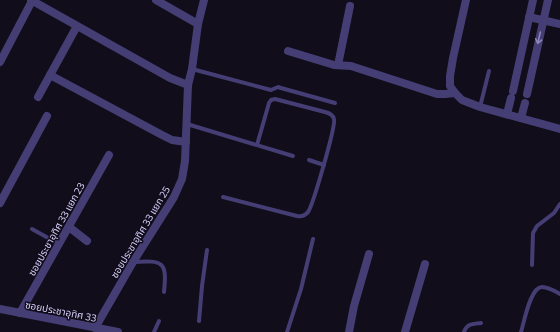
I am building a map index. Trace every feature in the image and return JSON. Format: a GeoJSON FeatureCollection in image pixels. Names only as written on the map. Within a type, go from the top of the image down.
{"type":"FeatureCollection","features":[{"type":"Feature","properties":{"kind":"street"},"geometry":{"type":"LineString","coordinates":[[0,62],[31,0],[170,78],[188,84]]}},
{"type":"Feature","properties":{"kind":"street"},"geometry":{"type":"LineString","coordinates":[[156,0],[198,24]]}},
{"type":"Feature","properties":{"kind":"street","name":"ซอยประชาอุทิศ 33 แยก 25"},"geometry":{"type":"LineString","coordinates":[[95,328],[133,262],[174,197],[182,179],[185,161],[188,84],[192,69],[198,24],[204,0]]}},
{"type":"Feature","properties":{"kind":"street"},"geometry":{"type":"LineString","coordinates":[[466,0],[452,58],[450,86],[455,93],[462,100],[480,107],[560,129]]}},
{"type":"Feature","properties":{"kind":"street"},"geometry":{"type":"LineString","coordinates":[[508,114],[532,0]]}},
{"type":"Feature","properties":{"kind":"street"},"geometry":{"type":"LineString","coordinates":[[527,94],[548,0]]}},
{"type":"Feature","properties":{"kind":"street"},"geometry":{"type":"LineString","coordinates":[[338,65],[350,6]]}},
{"type":"Feature","properties":{"kind":"street"},"geometry":{"type":"LineString","coordinates":[[528,17],[560,24]]}},
{"type":"Feature","properties":{"kind":"street"},"geometry":{"type":"LineString","coordinates":[[38,97],[77,26]]}},
{"type":"Feature","properties":{"kind":"street"},"geometry":{"type":"LineString","coordinates":[[288,51],[324,63],[351,66],[437,94],[455,93]]}},
{"type":"Feature","properties":{"kind":"street"},"geometry":{"type":"LineString","coordinates":[[50,75],[172,140],[186,142]]}},
{"type":"Feature","properties":{"kind":"street"},"geometry":{"type":"LineString","coordinates":[[515,81],[529,84]]}},
{"type":"Feature","properties":{"kind":"street"},"geometry":{"type":"LineString","coordinates":[[521,118],[525,103]]}},
{"type":"Feature","properties":{"kind":"street"},"geometry":{"type":"LineString","coordinates":[[0,203],[47,116]]}},
{"type":"Feature","properties":{"kind":"street","name":"ซอยประชาอุทิศ 33 แยก 23"},"geometry":{"type":"LineString","coordinates":[[20,313],[109,155]]}},
{"type":"Feature","properties":{"kind":"street"},"geometry":{"type":"LineString","coordinates":[[69,227],[87,241]]}},
{"type":"Feature","properties":{"kind":"street"},"geometry":{"type":"LineString","coordinates":[[348,332],[369,254]]}},
{"type":"Feature","properties":{"kind":"street"},"geometry":{"type":"LineString","coordinates":[[405,332],[425,264]]}},
{"type":"Feature","properties":{"kind":"street","name":"ซอยประชาอุทิศ 33"},"geometry":{"type":"LineString","coordinates":[[0,309],[118,332]]}},
{"type":"Feature","properties":{"kind":"lane"},"geometry":{"type":"LineString","coordinates":[[192,69],[271,90],[278,87],[335,103]]}},
{"type":"Feature","properties":{"kind":"lane"},"geometry":{"type":"LineString","coordinates":[[480,107],[489,71]]}},
{"type":"Feature","properties":{"kind":"lane"},"geometry":{"type":"LineString","coordinates":[[223,197],[297,216],[302,217],[307,214],[324,165],[334,127],[334,120],[332,115],[325,112],[276,99],[271,100],[256,145]]}},
{"type":"Feature","properties":{"kind":"lane"},"geometry":{"type":"LineString","coordinates":[[186,124],[293,156]]}},
{"type":"Feature","properties":{"kind":"lane"},"geometry":{"type":"LineString","coordinates":[[309,160],[324,165]]}},
{"type":"Feature","properties":{"kind":"lane"},"geometry":{"type":"LineString","coordinates":[[532,265],[534,234],[537,226],[554,213],[560,204]]}},
{"type":"Feature","properties":{"kind":"lane"},"geometry":{"type":"LineString","coordinates":[[32,229],[59,244]]}},
{"type":"Feature","properties":{"kind":"lane"},"geometry":{"type":"LineString","coordinates":[[287,332],[301,289],[313,239]]}},
{"type":"Feature","properties":{"kind":"lane"},"geometry":{"type":"LineString","coordinates":[[199,321],[207,250]]}},
{"type":"Feature","properties":{"kind":"lane"},"geometry":{"type":"LineString","coordinates":[[133,262],[147,261],[162,265],[165,277],[164,292]]}},
{"type":"Feature","properties":{"kind":"lane"},"geometry":{"type":"LineString","coordinates":[[521,332],[530,299],[539,287],[547,288],[560,294]]}},
{"type":"Feature","properties":{"kind":"lane"},"geometry":{"type":"LineString","coordinates":[[154,332],[159,321]]}},
{"type":"Feature","properties":{"kind":"lane"},"geometry":{"type":"LineString","coordinates":[[464,332],[467,326],[481,323]]}}]}
